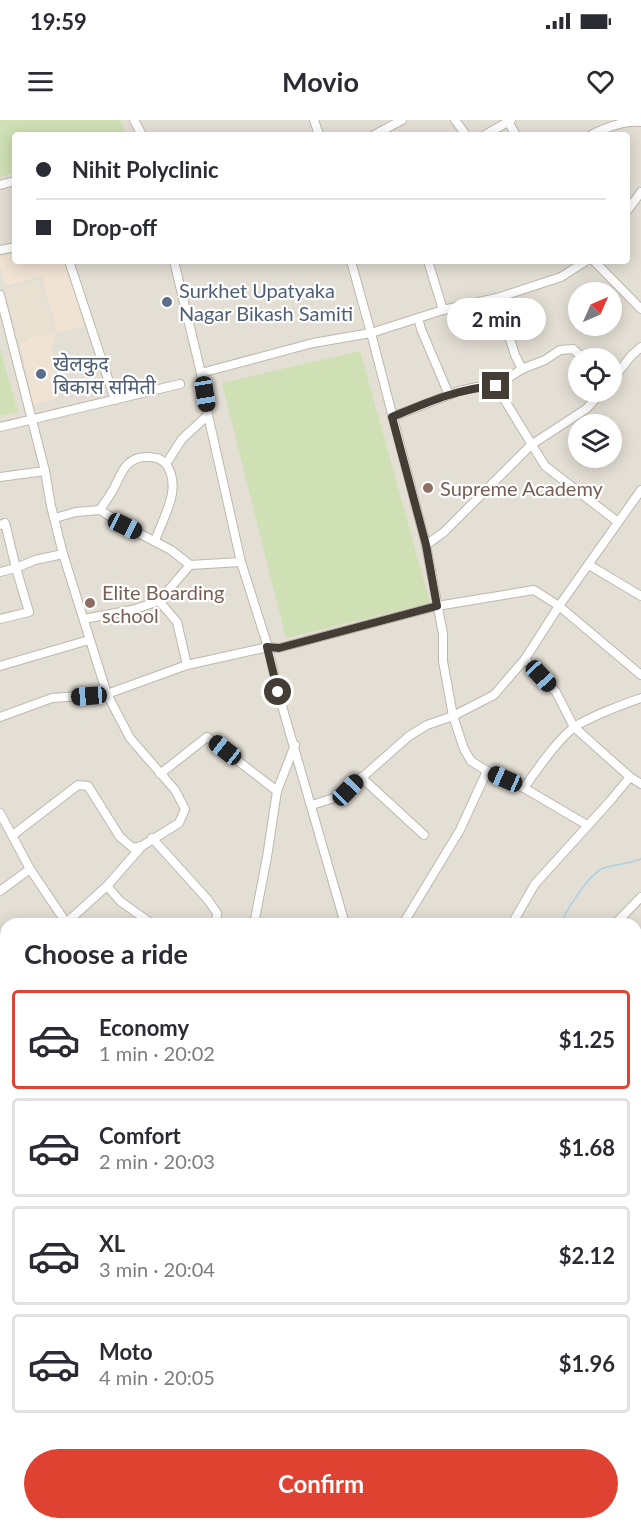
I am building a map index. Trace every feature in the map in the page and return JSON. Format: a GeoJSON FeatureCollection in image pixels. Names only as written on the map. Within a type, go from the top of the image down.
{"type":"FeatureCollection","features":[{"type":"Feature","properties":{"kind":"street"},"geometry":{"type":"LineString","coordinates":[[380,132],[402,120]]}},
{"type":"Feature","properties":{"kind":"street"},"geometry":{"type":"LineString","coordinates":[[490,132],[509,121]]}},
{"type":"Feature","properties":{"kind":"street"},"geometry":{"type":"LineString","coordinates":[[600,132],[634,121],[641,122]]}},
{"type":"Feature","properties":{"kind":"street"},"geometry":{"type":"LineString","coordinates":[[630,207],[641,192]]}},
{"type":"Feature","properties":{"kind":"street"},"geometry":{"type":"LineString","coordinates":[[70,264],[115,400]]}},
{"type":"Feature","properties":{"kind":"street"},"geometry":{"type":"LineString","coordinates":[[175,264],[201,373],[208,415],[241,562],[343,918]]}},
{"type":"Feature","properties":{"kind":"street"},"geometry":{"type":"LineString","coordinates":[[352,264],[372,333],[426,545],[443,634],[443,662],[453,716],[464,749],[471,761],[487,771],[524,788],[587,825]]}},
{"type":"Feature","properties":{"kind":"street"},"geometry":{"type":"LineString","coordinates":[[429,264],[443,310]]}},
{"type":"Feature","properties":{"kind":"street"},"geometry":{"type":"LineString","coordinates":[[201,373],[314,343],[372,333],[443,310],[496,298],[561,277],[581,264]]}},
{"type":"Feature","properties":{"kind":"street"},"geometry":{"type":"LineString","coordinates":[[597,264],[641,309]]}},
{"type":"Feature","properties":{"kind":"street"},"geometry":{"type":"LineString","coordinates":[[0,294],[45,471],[63,554],[107,694],[130,738],[175,790],[185,809],[179,823],[142,846],[107,886],[72,918]]}},
{"type":"Feature","properties":{"kind":"street"},"geometry":{"type":"LineString","coordinates":[[496,298],[522,369]]}},
{"type":"Feature","properties":{"kind":"street"},"geometry":{"type":"LineString","coordinates":[[418,318],[449,394]]}},
{"type":"Feature","properties":{"kind":"street"},"geometry":{"type":"LineString","coordinates":[[622,367],[641,347]]}},
{"type":"Feature","properties":{"kind":"street"},"geometry":{"type":"LineString","coordinates":[[392,417],[449,394],[477,387],[496,386],[522,369],[545,360],[560,350],[568,349]]}},
{"type":"Feature","properties":{"kind":"street"},"geometry":{"type":"LineString","coordinates":[[0,427],[180,384]]}},
{"type":"Feature","properties":{"kind":"street"},"geometry":{"type":"LineString","coordinates":[[496,386],[545,466],[618,522]]}},
{"type":"Feature","properties":{"kind":"street"},"geometry":{"type":"LineString","coordinates":[[426,545],[444,532],[531,445],[586,409],[593,402]]}},
{"type":"Feature","properties":{"kind":"street"},"geometry":{"type":"LineString","coordinates":[[166,464],[182,439],[208,415]]}},
{"type":"Feature","properties":{"kind":"street"},"geometry":{"type":"LineString","coordinates":[[100,510],[121,470],[131,461],[144,457],[159,458],[166,464],[174,487],[169,507],[155,541]]}},
{"type":"Feature","properties":{"kind":"street"},"geometry":{"type":"LineString","coordinates":[[0,477],[45,471]]}},
{"type":"Feature","properties":{"kind":"street"},"geometry":{"type":"LineString","coordinates":[[312,805],[334,798],[348,790],[409,736],[427,725],[453,716],[494,695],[525,659],[559,606],[641,490]]}},
{"type":"Feature","properties":{"kind":"street"},"geometry":{"type":"LineString","coordinates":[[55,518],[76,512],[100,510],[155,541],[190,565],[241,562]]}},
{"type":"Feature","properties":{"kind":"street"},"geometry":{"type":"LineString","coordinates":[[0,525],[5,523],[29,612],[0,619]]}},
{"type":"Feature","properties":{"kind":"street"},"geometry":{"type":"LineString","coordinates":[[0,572],[35,560],[63,554]]}},
{"type":"Feature","properties":{"kind":"street"},"geometry":{"type":"LineString","coordinates":[[84,619],[132,610],[159,601],[190,565]]}},
{"type":"Feature","properties":{"kind":"street"},"geometry":{"type":"LineString","coordinates":[[590,565],[641,596]]}},
{"type":"Feature","properties":{"kind":"street"},"geometry":{"type":"LineString","coordinates":[[0,717],[52,698],[107,694],[187,665],[267,647],[279,648],[437,606],[534,590],[559,606],[641,675]]}},
{"type":"Feature","properties":{"kind":"street"},"geometry":{"type":"LineString","coordinates":[[159,601],[177,622],[187,665]]}},
{"type":"Feature","properties":{"kind":"street"},"geometry":{"type":"LineString","coordinates":[[0,666],[89,640]]}},
{"type":"Feature","properties":{"kind":"street"},"geometry":{"type":"LineString","coordinates":[[525,659],[556,693],[574,727],[641,784]]}},
{"type":"Feature","properties":{"kind":"street"},"geometry":{"type":"LineString","coordinates":[[524,788],[544,759],[574,727],[620,704],[641,698]]}},
{"type":"Feature","properties":{"kind":"street"},"geometry":{"type":"LineString","coordinates":[[160,774],[207,736],[277,791]]}},
{"type":"Feature","properties":{"kind":"street"},"geometry":{"type":"LineString","coordinates":[[255,918],[277,791],[295,744]]}},
{"type":"Feature","properties":{"kind":"street"},"geometry":{"type":"LineString","coordinates":[[408,918],[460,830],[487,771]]}},
{"type":"Feature","properties":{"kind":"street"},"geometry":{"type":"LineString","coordinates":[[361,777],[424,835]]}},
{"type":"Feature","properties":{"kind":"street"},"geometry":{"type":"LineString","coordinates":[[515,918],[535,884],[630,777]]}},
{"type":"Feature","properties":{"kind":"street"},"geometry":{"type":"LineString","coordinates":[[13,835],[78,785],[88,786],[128,846],[133,848],[142,846]]}},
{"type":"Feature","properties":{"kind":"street"},"geometry":{"type":"LineString","coordinates":[[0,813],[30,869],[64,918]]}},
{"type":"Feature","properties":{"kind":"street"},"geometry":{"type":"LineString","coordinates":[[152,838],[208,900],[216,913],[216,918]]}},
{"type":"Feature","properties":{"kind":"street"},"geometry":{"type":"LineString","coordinates":[[0,891],[30,869]]}},
{"type":"Feature","properties":{"kind":"street"},"geometry":{"type":"LineString","coordinates":[[107,886],[120,901],[144,918]]}},
{"type":"Feature","properties":{"kind":"street"},"geometry":{"type":"LineString","coordinates":[[621,918],[641,897]]}},
{"type":"Feature","properties":{"kind":"shaded area"},"geometry":{"type":"Polygon","coordinates":[[[121,120],[641,120],[641,918],[0,918],[0,416],[18,412],[0,348],[0,177],[12,174],[12,264],[630,264],[630,132],[124,132],[121,120]]]}},
{"type":"Feature","properties":{"kind":"shaded area"},"geometry":{"type":"Polygon","coordinates":[[[12,254],[12,264],[38,264],[40,269],[39,264],[69,264],[84,326],[57,333],[42,276],[5,286],[0,257],[12,254]]]}},
{"type":"Feature","properties":{"kind":"shaded area"},"geometry":{"type":"Polygon","coordinates":[[[40,279],[55,334],[34,336],[20,344],[5,289],[40,279]]]}},
{"type":"Feature","properties":{"kind":"shaded area","name":"खेलकुद बिकास समिती"},"geometry":{"type":"Polygon","coordinates":[[[55,334],[52,350],[57,398],[34,405],[20,344],[34,336],[55,334]]]}},
{"type":"Feature","properties":{"kind":"green space"},"geometry":{"type":"Polygon","coordinates":[[[0,120],[121,120],[124,132],[12,132],[12,174],[0,177],[0,120]]]}},
{"type":"Feature","properties":{"kind":"green space"},"geometry":{"type":"Polygon","coordinates":[[[0,348],[18,412],[0,416],[0,348]]]}},
{"type":"Feature","properties":{"kind":"green space"},"geometry":{"type":"Polygon","coordinates":[[[360,351],[430,603],[286,638],[222,383],[360,351]]]}},
{"type":"Feature","properties":{"kind":"waterway"},"geometry":{"type":"LineString","coordinates":[[563,918],[579,893],[598,871],[641,859]]}},
{"type":"Feature","properties":{"kind":"place","name":"Surkhet Upatyaka Nagar Bikash Samiti"},"geometry":{"type":"Point","coordinates":[167,302]}},
{"type":"Feature","properties":{"kind":"place","name":"खेलकुद बिकास समिती"},"geometry":{"type":"Point","coordinates":[41,374]}},
{"type":"Feature","properties":{"kind":"place","name":"Supreme Academy"},"geometry":{"type":"Point","coordinates":[428,488]}},
{"type":"Feature","properties":{"kind":"place","name":"Elite Boarding school"},"geometry":{"type":"Point","coordinates":[90,603]}},
{"type":"Feature","properties":{"kind":"route"},"geometry":{"type":"LineString","coordinates":[[278,692],[267,647],[279,648],[437,606],[426,545],[392,417],[459,391],[496,386]]}}]}
